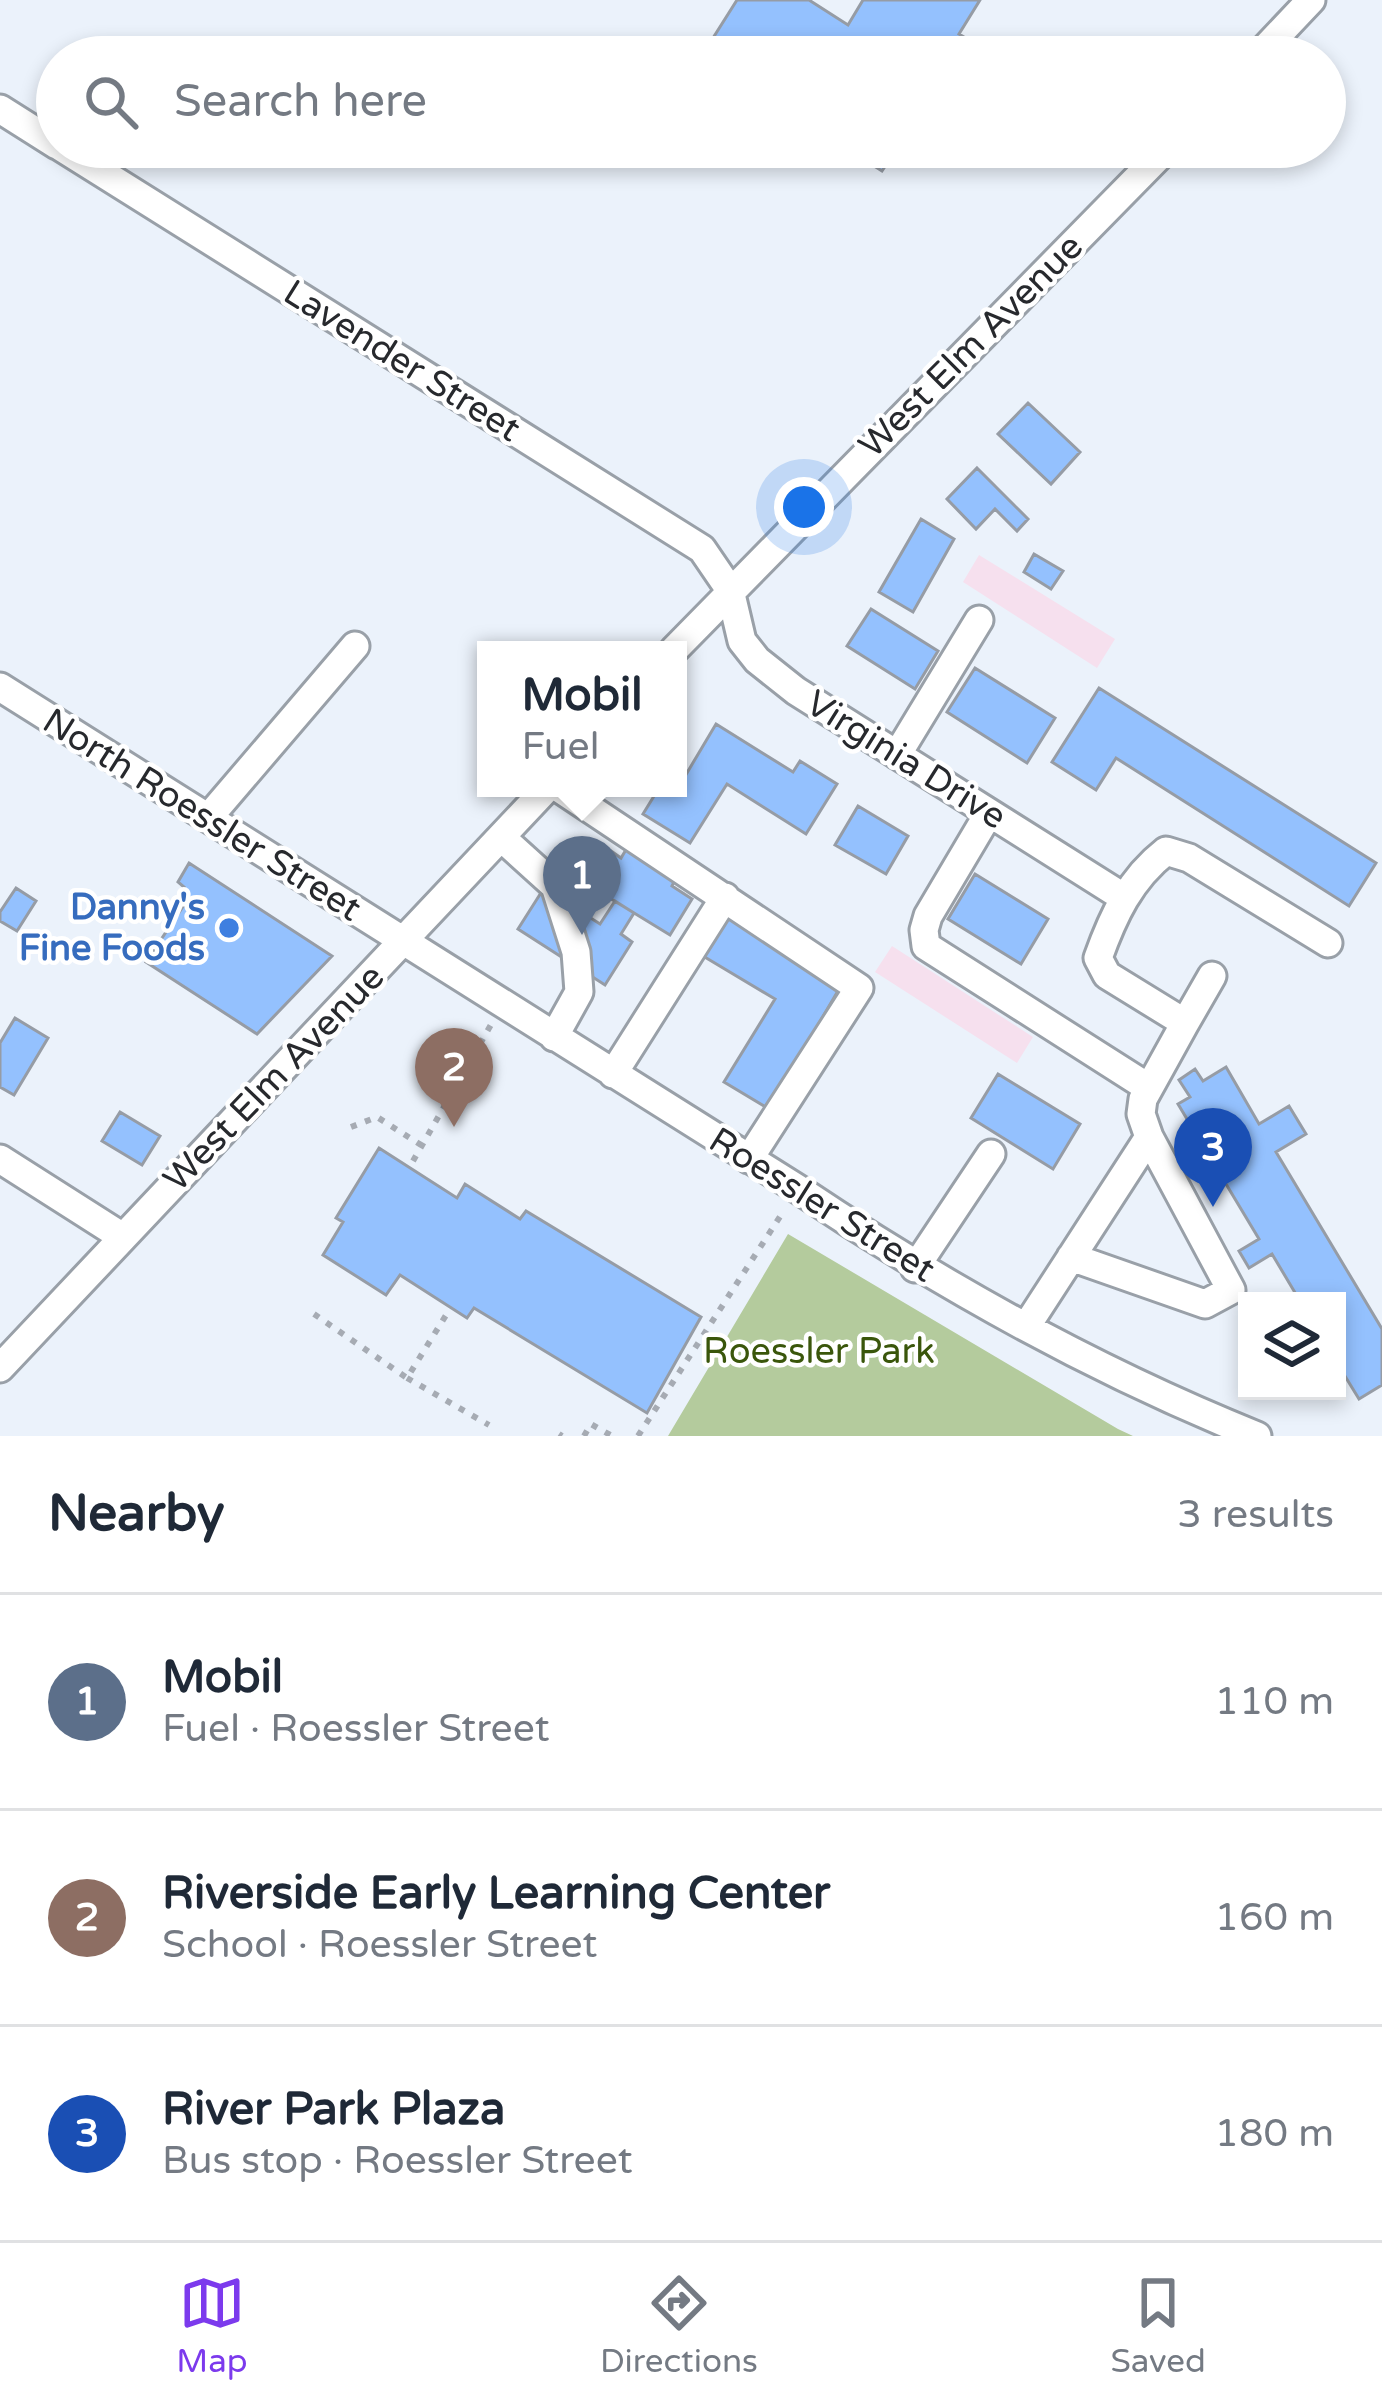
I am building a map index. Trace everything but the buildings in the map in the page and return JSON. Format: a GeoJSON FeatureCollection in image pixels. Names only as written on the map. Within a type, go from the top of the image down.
{"type":"FeatureCollection","features":[{"type":"Feature","properties":{"kind":"street"},"geometry":{"type":"LineString","coordinates":[[1277,36],[1311,0]]}},
{"type":"Feature","properties":{"kind":"street","name":"Lavender Street"},"geometry":{"type":"LineString","coordinates":[[0,109],[36,132]]}},
{"type":"Feature","properties":{"kind":"street","name":"Lavender Street"},"geometry":{"type":"LineString","coordinates":[[94,168],[702,549],[730,590]]}},
{"type":"Feature","properties":{"kind":"street","name":"West Elm Avenue"},"geometry":{"type":"LineString","coordinates":[[682,641],[1147,168]]}},
{"type":"Feature","properties":{"kind":"street","name":"Virginia Drive"},"geometry":{"type":"LineString","coordinates":[[730,590],[742,641],[757,660],[796,691],[1124,897]]}},
{"type":"Feature","properties":{"kind":"street"},"geometry":{"type":"LineString","coordinates":[[897,755],[979,620]]}},
{"type":"Feature","properties":{"kind":"street"},"geometry":{"type":"LineString","coordinates":[[208,818],[356,646]]}},
{"type":"Feature","properties":{"kind":"street","name":"North Roessler Street"},"geometry":{"type":"LineString","coordinates":[[0,687],[404,943]]}},
{"type":"Feature","properties":{"kind":"street","name":"West Elm Avenue"},"geometry":{"type":"LineString","coordinates":[[0,1368],[539,797]]}},
{"type":"Feature","properties":{"kind":"street"},"geometry":{"type":"LineString","coordinates":[[573,797],[859,988],[749,1159]]}},
{"type":"Feature","properties":{"kind":"street"},"geometry":{"type":"LineString","coordinates":[[989,813],[928,916],[926,946],[1149,1088]]}},
{"type":"Feature","properties":{"kind":"street"},"geometry":{"type":"LineString","coordinates":[[502,838],[555,886],[576,952],[579,992],[554,1037]]}},
{"type":"Feature","properties":{"kind":"street"},"geometry":{"type":"LineString","coordinates":[[1185,1023],[1107,975],[1098,958],[1124,897],[1145,867],[1166,851],[1189,858],[1328,943]]}},
{"type":"Feature","properties":{"kind":"street"},"geometry":{"type":"LineString","coordinates":[[613,1074],[725,897]]}},
{"type":"Feature","properties":{"kind":"street","name":"Roessler Street"},"geometry":{"type":"LineString","coordinates":[[404,943],[915,1268],[1148,1392],[1257,1436]]}},
{"type":"Feature","properties":{"kind":"street"},"geometry":{"type":"LineString","coordinates":[[1071,1256],[1205,1304],[1231,1290],[1141,1114],[1149,1088],[1213,976]]}},
{"type":"Feature","properties":{"kind":"street"},"geometry":{"type":"LineString","coordinates":[[1026,1327],[1149,1137]]}},
{"type":"Feature","properties":{"kind":"street"},"geometry":{"type":"LineString","coordinates":[[915,1268],[991,1154]]}},
{"type":"Feature","properties":{"kind":"street"},"geometry":{"type":"LineString","coordinates":[[0,1159],[121,1236]]}},
{"type":"Feature","properties":{"kind":"path"},"geometry":{"type":"LineString","coordinates":[[413,1160],[502,1006]]}},
{"type":"Feature","properties":{"kind":"path"},"geometry":{"type":"LineString","coordinates":[[351,1127],[377,1117],[422,1145]]}},
{"type":"Feature","properties":{"kind":"path"},"geometry":{"type":"LineString","coordinates":[[638,1436],[797,1189]]}},
{"type":"Feature","properties":{"kind":"path"},"geometry":{"type":"LineString","coordinates":[[407,1378],[448,1312]]}},
{"type":"Feature","properties":{"kind":"path"},"geometry":{"type":"LineString","coordinates":[[314,1314],[407,1378],[489,1425]]}},
{"type":"Feature","properties":{"kind":"path"},"geometry":{"type":"LineString","coordinates":[[584,1436],[591,1424],[612,1436]]}},
{"type":"Feature","properties":{"kind":"shaded area"},"geometry":{"type":"Polygon","coordinates":[[[979,555],[1115,639],[1097,668],[963,582],[979,555]]]}},
{"type":"Feature","properties":{"kind":"shaded area"},"geometry":{"type":"Polygon","coordinates":[[[892,946],[1033,1037],[1017,1063],[875,972],[892,946]]]}},
{"type":"Feature","properties":{"kind":"green space","name":"Roessler Park"},"geometry":{"type":"Polygon","coordinates":[[[788,1234],[1118,1429],[1133,1436],[668,1436],[788,1234]]]}},
{"type":"Feature","properties":{"kind":"place","name":"Danny's Fine Foods"},"geometry":{"type":"Point","coordinates":[229,928]}},
{"type":"Feature","properties":{"kind":"place","name":"Mobil"},"geometry":{"type":"Point","coordinates":[582,935]}},
{"type":"Feature","properties":{"kind":"place","name":"Riverside Early Learning Center"},"geometry":{"type":"Point","coordinates":[454,1127]}},
{"type":"Feature","properties":{"kind":"place","name":"River Park Plaza"},"geometry":{"type":"Point","coordinates":[1213,1207]}}]}
